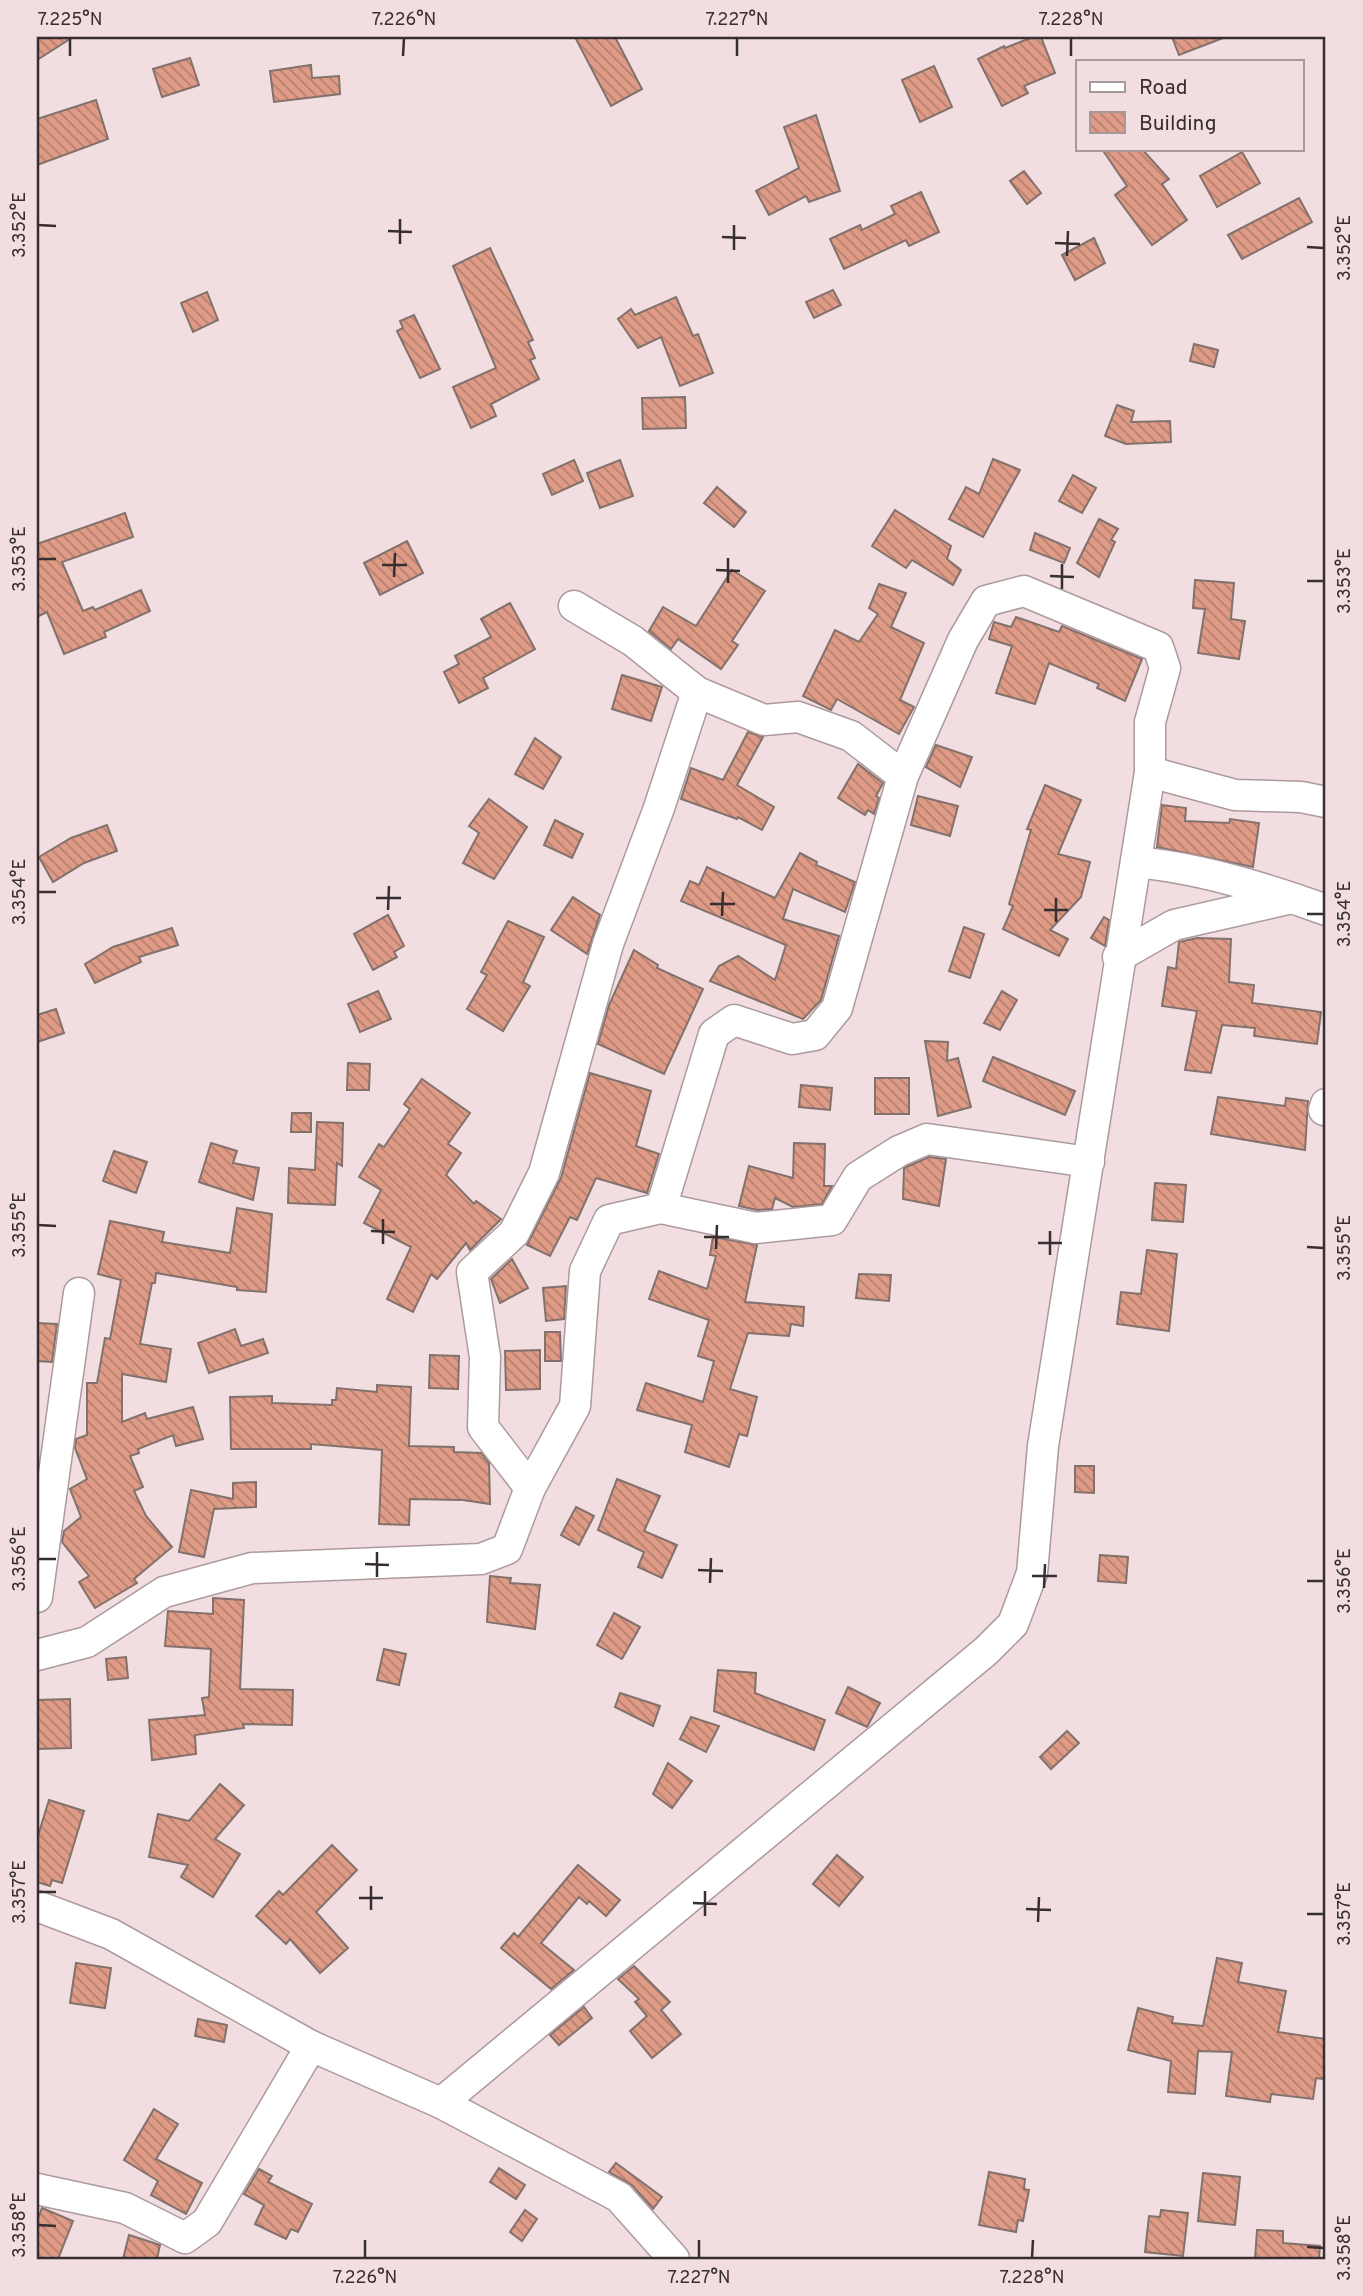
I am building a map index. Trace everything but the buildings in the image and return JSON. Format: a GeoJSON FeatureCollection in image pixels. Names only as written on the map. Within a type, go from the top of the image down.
{"type":"FeatureCollection","features":[{"type":"Feature","properties":{"kind":"street"},"geometry":{"type":"LineString","coordinates":[[441,2103],[986,1651],[1013,1624],[1032,1573],[1043,1446],[1089,1162],[1118,957],[1150,772],[1150,722],[1165,668],[1158,647],[1024,591],[986,601],[962,640],[903,776],[837,1008],[816,1035],[792,1040],[734,1020],[714,1034],[661,1208]]}},
{"type":"Feature","properties":{"kind":"street"},"geometry":{"type":"LineString","coordinates":[[574,606],[634,641],[697,692],[764,720],[798,717],[851,736],[903,776]]}},
{"type":"Feature","properties":{"kind":"street"},"geometry":{"type":"LineString","coordinates":[[530,1488],[483,1427],[485,1357],[472,1272],[514,1233],[544,1173],[608,944],[659,808],[697,692]]}},
{"type":"Feature","properties":{"kind":"street"},"geometry":{"type":"LineString","coordinates":[[1150,772],[1235,795],[1301,797],[1326,802]]}},
{"type":"Feature","properties":{"kind":"street"},"geometry":{"type":"LineString","coordinates":[[1136,862],[1164,865],[1293,898],[1326,910]]}},
{"type":"Feature","properties":{"kind":"street"},"geometry":{"type":"LineString","coordinates":[[1118,957],[1174,925],[1293,898]]}},
{"type":"Feature","properties":{"kind":"street"},"geometry":{"type":"LineString","coordinates":[[37,1655],[87,1642],[164,1592],[252,1568],[481,1559],[507,1549],[530,1488],[575,1406],[585,1270],[609,1220],[661,1208],[756,1228],[832,1220],[858,1177],[899,1151],[927,1139],[1089,1162]]}},
{"type":"Feature","properties":{"kind":"street"},"geometry":{"type":"LineString","coordinates":[[37,1597],[79,1293]]}},
{"type":"Feature","properties":{"kind":"street"},"geometry":{"type":"LineString","coordinates":[[37,1906],[111,1934],[310,2046],[441,2103],[619,2197],[674,2259]]}},
{"type":"Feature","properties":{"kind":"street"},"geometry":{"type":"LineString","coordinates":[[37,2189],[125,2208],[185,2238],[207,2222],[310,2046]]}}]}
